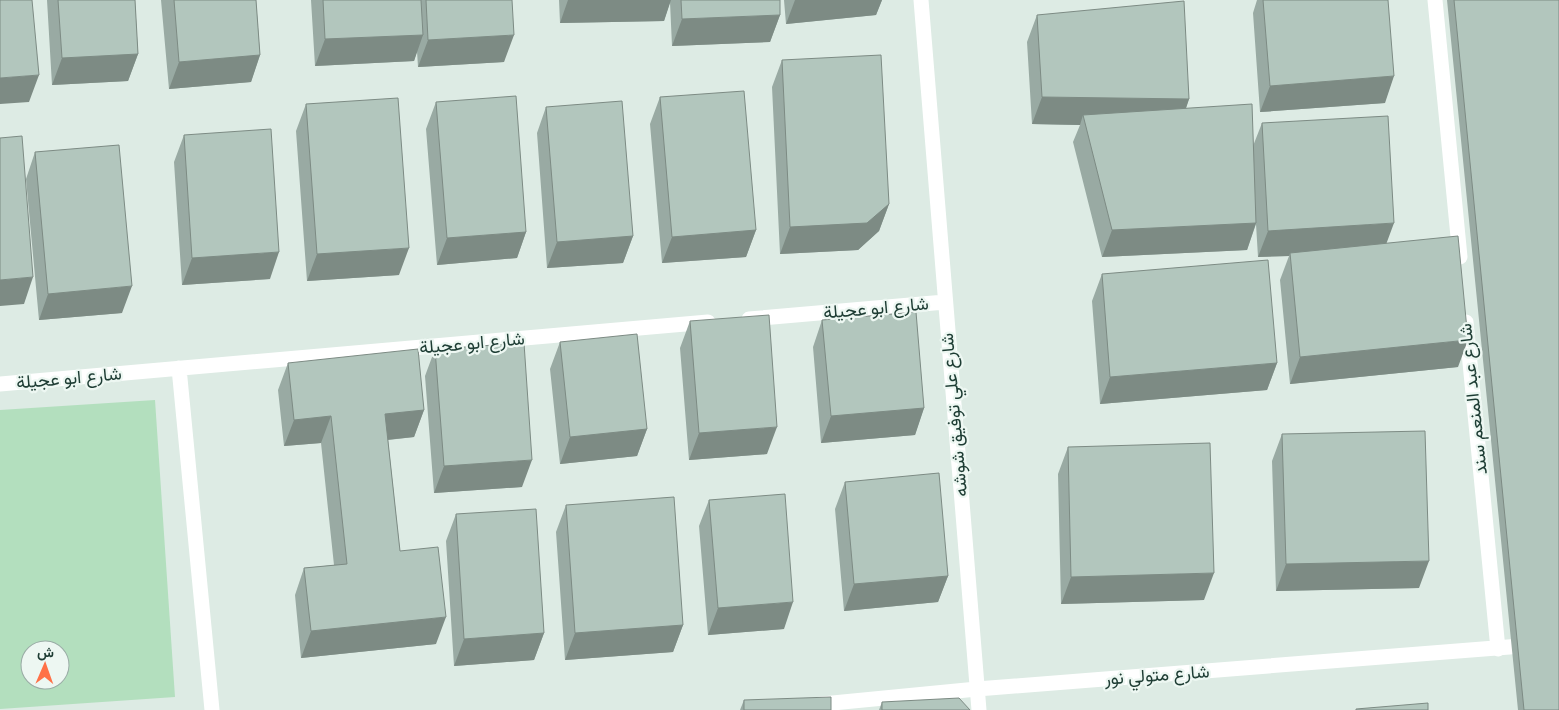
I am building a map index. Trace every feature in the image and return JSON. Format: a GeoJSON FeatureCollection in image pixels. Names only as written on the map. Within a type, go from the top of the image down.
{"type":"FeatureCollection","features":[{"type":"Feature","properties":{"kind":"street","name":"شارع علي توفيق شوشه"},"geometry":{"type":"LineString","coordinates":[[921,0],[979,710]]}},
{"type":"Feature","properties":{"kind":"street"},"geometry":{"type":"LineString","coordinates":[[1435,0],[1461,273]]}},
{"type":"Feature","properties":{"kind":"street","name":"شارع ابو عجيلة"},"geometry":{"type":"LineString","coordinates":[[0,384],[945,302]]}},
{"type":"Feature","properties":{"kind":"street","name":"شارع عبد المنعم سند"},"geometry":{"type":"LineString","coordinates":[[1464,303],[1498,649]]}},
{"type":"Feature","properties":{"kind":"street"},"geometry":{"type":"LineString","coordinates":[[179,368],[212,710]]}},
{"type":"Feature","properties":{"kind":"street","name":"شارع متولي نور"},"geometry":{"type":"LineString","coordinates":[[795,706],[977,689],[1498,649],[1536,653],[1559,643]]}},
{"type":"Feature","properties":{"kind":"green space"},"geometry":{"type":"Polygon","coordinates":[[[155,400],[175,697],[0,709],[0,410],[155,400]]]}},
{"type":"Feature","properties":{"kind":"building"},"geometry":{"type":"Polygon","coordinates":[[[0,0],[32,0],[39,75],[0,78],[0,0]]]}},
{"type":"Feature","properties":{"kind":"building"},"geometry":{"type":"Polygon","coordinates":[[[58,0],[135,0],[138,54],[62,58],[58,0]]]}},
{"type":"Feature","properties":{"kind":"building"},"geometry":{"type":"Polygon","coordinates":[[[174,0],[256,0],[260,55],[179,62],[174,0]]]}},
{"type":"Feature","properties":{"kind":"building"},"geometry":{"type":"Polygon","coordinates":[[[323,0],[421,0],[423,35],[325,39],[323,0]]]}},
{"type":"Feature","properties":{"kind":"building"},"geometry":{"type":"Polygon","coordinates":[[[426,0],[512,0],[514,35],[428,40],[426,0]]]}},
{"type":"Feature","properties":{"kind":"building"},"geometry":{"type":"Polygon","coordinates":[[[681,0],[780,0],[780,15],[682,19],[681,0]]]}},
{"type":"Feature","properties":{"kind":"building"},"geometry":{"type":"Polygon","coordinates":[[[1263,0],[1388,0],[1394,76],[1270,86],[1263,0]]]}},
{"type":"Feature","properties":{"kind":"building"},"geometry":{"type":"Polygon","coordinates":[[[1454,0],[1559,0],[1559,710],[1524,710],[1454,0]]]}},
{"type":"Feature","properties":{"kind":"building"},"geometry":{"type":"Polygon","coordinates":[[[1184,1],[1189,99],[1042,97],[1037,15],[1184,1]]]}},
{"type":"Feature","properties":{"kind":"building"},"geometry":{"type":"Polygon","coordinates":[[[881,55],[889,204],[867,223],[790,227],[782,60],[881,55]]]}},
{"type":"Feature","properties":{"kind":"building"},"geometry":{"type":"Polygon","coordinates":[[[744,91],[756,230],[672,237],[660,97],[744,91]]]}},
{"type":"Feature","properties":{"kind":"building"},"geometry":{"type":"Polygon","coordinates":[[[516,96],[526,232],[447,238],[436,102],[516,96]]]}},
{"type":"Feature","properties":{"kind":"building"},"geometry":{"type":"Polygon","coordinates":[[[398,98],[409,248],[317,254],[306,104],[398,98]]]}},
{"type":"Feature","properties":{"kind":"building"},"geometry":{"type":"Polygon","coordinates":[[[622,101],[633,236],[557,242],[546,107],[622,101]]]}},
{"type":"Feature","properties":{"kind":"building"},"geometry":{"type":"Polygon","coordinates":[[[1252,104],[1256,223],[1112,230],[1083,115],[1252,104]]]}},
{"type":"Feature","properties":{"kind":"building"},"geometry":{"type":"Polygon","coordinates":[[[1388,116],[1394,223],[1268,231],[1262,123],[1388,116]]]}},
{"type":"Feature","properties":{"kind":"building"},"geometry":{"type":"Polygon","coordinates":[[[271,129],[279,252],[192,258],[184,135],[271,129]]]}},
{"type":"Feature","properties":{"kind":"building"},"geometry":{"type":"Polygon","coordinates":[[[22,136],[33,277],[0,280],[0,138],[22,136]]]}},
{"type":"Feature","properties":{"kind":"building"},"geometry":{"type":"Polygon","coordinates":[[[119,145],[132,286],[48,294],[35,152],[119,145]]]}},
{"type":"Feature","properties":{"kind":"building"},"geometry":{"type":"Polygon","coordinates":[[[1458,236],[1468,340],[1300,357],[1290,253],[1458,236]]]}},
{"type":"Feature","properties":{"kind":"building"},"geometry":{"type":"Polygon","coordinates":[[[1268,260],[1277,363],[1110,377],[1102,274],[1268,260]]]}},
{"type":"Feature","properties":{"kind":"building"},"geometry":{"type":"Polygon","coordinates":[[[916,312],[924,408],[831,416],[822,320],[916,312]]]}},
{"type":"Feature","properties":{"kind":"building"},"geometry":{"type":"Polygon","coordinates":[[[769,315],[777,427],[699,433],[690,321],[769,315]]]}},
{"type":"Feature","properties":{"kind":"building"},"geometry":{"type":"Polygon","coordinates":[[[637,334],[647,429],[570,437],[560,342],[637,334]]]}},
{"type":"Feature","properties":{"kind":"building"},"geometry":{"type":"Polygon","coordinates":[[[524,343],[532,460],[444,466],[435,349],[524,343]]]}},
{"type":"Feature","properties":{"kind":"building"},"geometry":{"type":"Polygon","coordinates":[[[418,349],[424,410],[385,414],[400,551],[438,547],[446,617],[311,631],[304,568],[347,564],[331,416],[294,420],[288,363],[418,349]]]}},
{"type":"Feature","properties":{"kind":"building"},"geometry":{"type":"Polygon","coordinates":[[[1425,431],[1429,561],[1286,564],[1282,434],[1425,431]]]}},
{"type":"Feature","properties":{"kind":"building"},"geometry":{"type":"Polygon","coordinates":[[[1210,443],[1214,573],[1071,577],[1068,447],[1210,443]]]}},
{"type":"Feature","properties":{"kind":"building"},"geometry":{"type":"Polygon","coordinates":[[[939,473],[948,576],[854,584],[845,482],[939,473]]]}},
{"type":"Feature","properties":{"kind":"building"},"geometry":{"type":"Polygon","coordinates":[[[785,494],[793,602],[718,608],[709,500],[785,494]]]}},
{"type":"Feature","properties":{"kind":"building"},"geometry":{"type":"Polygon","coordinates":[[[674,497],[683,625],[575,633],[566,505],[674,497]]]}},
{"type":"Feature","properties":{"kind":"building"},"geometry":{"type":"Polygon","coordinates":[[[536,509],[544,633],[464,639],[456,514],[536,509]]]}},
{"type":"Feature","properties":{"kind":"building"},"geometry":{"type":"Polygon","coordinates":[[[831,697],[831,710],[744,710],[744,700],[831,697]]]}},
{"type":"Feature","properties":{"kind":"building"},"geometry":{"type":"Polygon","coordinates":[[[959,698],[970,710],[882,710],[882,702],[959,698]]]}},
{"type":"Feature","properties":{"kind":"building"},"geometry":{"type":"Polygon","coordinates":[[[1428,703],[1428,710],[1356,710],[1356,709],[1428,703]]]}}]}
